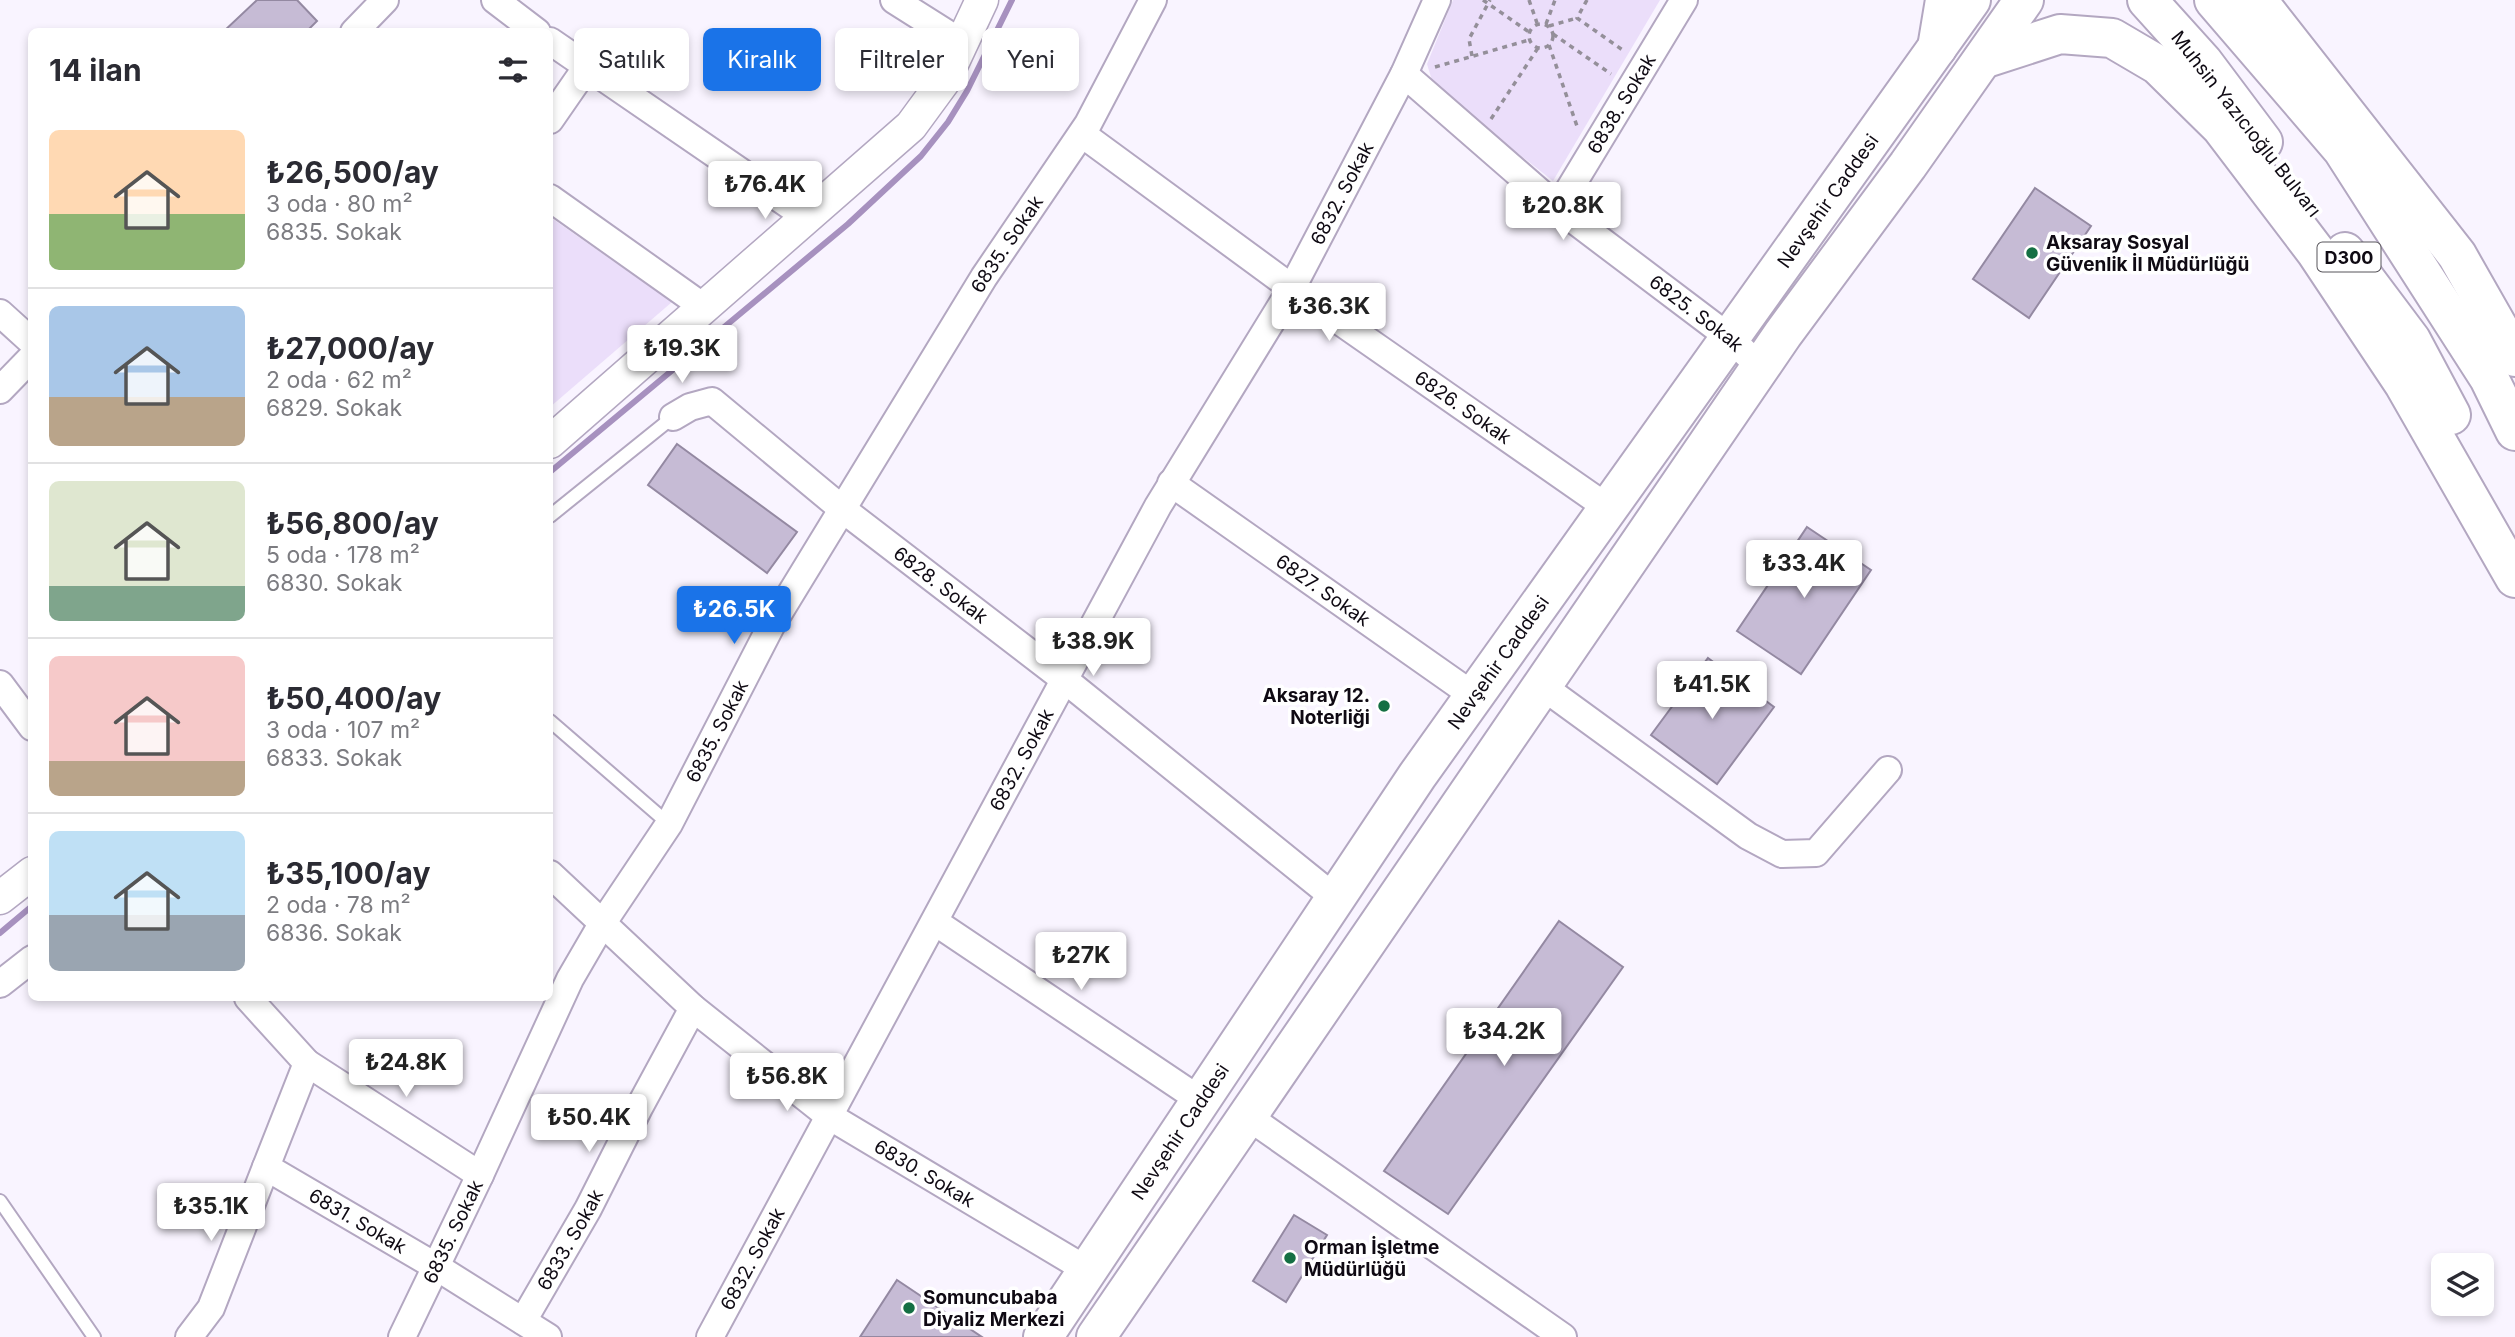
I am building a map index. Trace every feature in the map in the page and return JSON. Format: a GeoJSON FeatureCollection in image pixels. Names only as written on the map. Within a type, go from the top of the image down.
{"type":"FeatureCollection","features":[{"type":"Feature","properties":{"kind":"main road"},"geometry":{"type":"LineString","coordinates":[[1937,48],[1945,0]]}},
{"type":"Feature","properties":{"kind":"main road","name":"Nevşehir Caddesi"},"geometry":{"type":"LineString","coordinates":[[1042,1337],[1417,776],[1972,0]]}},
{"type":"Feature","properties":{"kind":"main road"},"geometry":{"type":"LineString","coordinates":[[1096,1337],[1760,366],[2024,0]]}},
{"type":"Feature","properties":{"kind":"main road","name":"Muhsin Yazıcıoğlu Bulvarı"},"geometry":{"type":"LineString","coordinates":[[2147,0],[2203,61],[2411,340],[2515,537]]}},
{"type":"Feature","properties":{"kind":"main road","name":"D300"},"geometry":{"type":"LineString","coordinates":[[2214,0],[2342,149],[2489,377],[2515,430]]}},
{"type":"Feature","properties":{"kind":"main road"},"geometry":{"type":"LineString","coordinates":[[2257,0],[2457,255],[2515,357]]}},
{"type":"Feature","properties":{"kind":"main road"},"geometry":{"type":"LineString","coordinates":[[1983,59],[2060,34],[2112,38],[2158,65],[2221,127],[2316,252],[2404,384],[2515,578]]}},
{"type":"Feature","properties":{"kind":"street"},"geometry":{"type":"LineString","coordinates":[[358,28],[385,0]]}},
{"type":"Feature","properties":{"kind":"street"},"geometry":{"type":"LineString","coordinates":[[495,0],[532,28]]}},
{"type":"Feature","properties":{"kind":"street"},"geometry":{"type":"LineString","coordinates":[[894,0],[938,28]]}},
{"type":"Feature","properties":{"kind":"street"},"geometry":{"type":"LineString","coordinates":[[968,30],[982,0]]}},
{"type":"Feature","properties":{"kind":"street","name":"6835. Sokak"},"geometry":{"type":"LineString","coordinates":[[401,1337],[480,1175],[570,979],[602,924],[669,824],[771,626],[841,508],[984,277],[1082,134],[1153,0]]}},
{"type":"Feature","properties":{"kind":"street","name":"6832. Sokak"},"geometry":{"type":"LineString","coordinates":[[710,1337],[1171,483],[1292,288],[1404,74],[1437,0]]}},
{"type":"Feature","properties":{"kind":"street","name":"6838. Sokak"},"geometry":{"type":"LineString","coordinates":[[1558,208],[1684,0]]}},
{"type":"Feature","properties":{"kind":"street"},"geometry":{"type":"LineString","coordinates":[[553,43],[574,59]]}},
{"type":"Feature","properties":{"kind":"street","name":"6825. Sokak"},"geometry":{"type":"LineString","coordinates":[[1404,74],[1558,208],[1730,338],[1760,366]]}},
{"type":"Feature","properties":{"kind":"street"},"geometry":{"type":"LineString","coordinates":[[553,116],[574,85]]}},
{"type":"Feature","properties":{"kind":"street"},"geometry":{"type":"LineString","coordinates":[[620,91],[808,218]]}},
{"type":"Feature","properties":{"kind":"street"},"geometry":{"type":"LineString","coordinates":[[553,439],[911,126],[937,91]]}},
{"type":"Feature","properties":{"kind":"street","name":"6826. Sokak"},"geometry":{"type":"LineString","coordinates":[[1082,134],[1292,288],[1608,508]]}},
{"type":"Feature","properties":{"kind":"street"},"geometry":{"type":"LineString","coordinates":[[553,200],[705,308]]}},
{"type":"Feature","properties":{"kind":"street"},"geometry":{"type":"LineString","coordinates":[[0,313],[28,338]]}},
{"type":"Feature","properties":{"kind":"street"},"geometry":{"type":"LineString","coordinates":[[0,390],[28,361]]}},
{"type":"Feature","properties":{"kind":"street","name":"6828. Sokak"},"geometry":{"type":"LineString","coordinates":[[673,417],[690,407],[712,401],[841,508],[1065,680],[1335,898]]}},
{"type":"Feature","properties":{"kind":"street","name":"6827. Sokak"},"geometry":{"type":"LineString","coordinates":[[1171,483],[1474,695]]}},
{"type":"Feature","properties":{"kind":"street"},"geometry":{"type":"LineString","coordinates":[[0,684],[28,722]]}},
{"type":"Feature","properties":{"kind":"street"},"geometry":{"type":"LineString","coordinates":[[1542,685],[1748,836],[1783,854],[1816,853],[1888,770]]}},
{"type":"Feature","properties":{"kind":"street"},"geometry":{"type":"LineString","coordinates":[[0,898],[28,876]]}},
{"type":"Feature","properties":{"kind":"street","name":"6830. Sokak"},"geometry":{"type":"LineString","coordinates":[[553,877],[694,1009],[829,1116],[1087,1270]]}},
{"type":"Feature","properties":{"kind":"street"},"geometry":{"type":"LineString","coordinates":[[935,922],[1200,1100]]}},
{"type":"Feature","properties":{"kind":"street"},"geometry":{"type":"LineString","coordinates":[[0,984],[28,962]]}},
{"type":"Feature","properties":{"kind":"street"},"geometry":{"type":"LineString","coordinates":[[251,1001],[307,1063],[480,1175]]}},
{"type":"Feature","properties":{"kind":"street","name":"6833. Sokak"},"geometry":{"type":"LineString","coordinates":[[523,1321],[588,1209],[640,1106],[694,1009]]}},
{"type":"Feature","properties":{"kind":"street"},"geometry":{"type":"LineString","coordinates":[[203,1337],[211,1308],[307,1063]]}},
{"type":"Feature","properties":{"kind":"street"},"geometry":{"type":"LineString","coordinates":[[1247,1116],[1563,1337]]}},
{"type":"Feature","properties":{"kind":"street","name":"6831. Sokak"},"geometry":{"type":"LineString","coordinates":[[266,1167],[435,1266],[548,1337]]}},
{"type":"Feature","properties":{"kind":"street"},"geometry":{"type":"LineString","coordinates":[[189,1337],[211,1308]]}},
{"type":"Feature","properties":{"kind":"lane"},"geometry":{"type":"LineString","coordinates":[[553,514],[673,417]]}},
{"type":"Feature","properties":{"kind":"lane"},"geometry":{"type":"LineString","coordinates":[[553,724],[669,824]]}},
{"type":"Feature","properties":{"kind":"lane"},"geometry":{"type":"LineString","coordinates":[[0,1201],[94,1337]]}},
{"type":"Feature","properties":{"kind":"path"},"geometry":{"type":"LineString","coordinates":[[1483,0],[1529,32]]}},
{"type":"Feature","properties":{"kind":"path"},"geometry":{"type":"LineString","coordinates":[[1529,0],[1537,23]]}},
{"type":"Feature","properties":{"kind":"path"},"geometry":{"type":"LineString","coordinates":[[1547,25],[1555,0]]}},
{"type":"Feature","properties":{"kind":"path"},"geometry":{"type":"LineString","coordinates":[[1537,23],[1547,25],[1577,18],[1587,0]]}},
{"type":"Feature","properties":{"kind":"path"},"geometry":{"type":"LineString","coordinates":[[1472,57],[1469,39],[1489,2]]}},
{"type":"Feature","properties":{"kind":"path"},"geometry":{"type":"LineString","coordinates":[[1577,18],[1624,51]]}},
{"type":"Feature","properties":{"kind":"path"},"geometry":{"type":"LineString","coordinates":[[1537,23],[1529,32],[1529,40],[1538,48]]}},
{"type":"Feature","properties":{"kind":"path"},"geometry":{"type":"LineString","coordinates":[[1547,25],[1553,34],[1611,74]]}},
{"type":"Feature","properties":{"kind":"path"},"geometry":{"type":"LineString","coordinates":[[1553,34],[1549,45],[1578,129]]}},
{"type":"Feature","properties":{"kind":"path"},"geometry":{"type":"LineString","coordinates":[[1440,56],[1435,67],[1529,40]]}},
{"type":"Feature","properties":{"kind":"path"},"geometry":{"type":"LineString","coordinates":[[1489,124],[1538,48],[1549,45]]}},
{"type":"Feature","properties":{"kind":"shaded area"},"geometry":{"type":"Polygon","coordinates":[[[1453,0],[1660,0],[1553,181],[1434,87],[1427,64],[1453,0]]]}},
{"type":"Feature","properties":{"kind":"shaded area"},"geometry":{"type":"Polygon","coordinates":[[[553,219],[672,302],[553,404],[553,219]]]}},
{"type":"Feature","properties":{"kind":"building"},"geometry":{"type":"Polygon","coordinates":[[[257,0],[297,0],[317,21],[310,28],[227,28],[257,0]]]}},
{"type":"Feature","properties":{"kind":"building","name":"Aksaray Sosyal Güvenlik İl Müdürlüğü"},"geometry":{"type":"Polygon","coordinates":[[[2035,188],[2091,226],[2029,318],[1973,279],[2035,188]]]}},
{"type":"Feature","properties":{"kind":"building"},"geometry":{"type":"Polygon","coordinates":[[[677,444],[797,532],[767,573],[648,485],[677,444]]]}},
{"type":"Feature","properties":{"kind":"building"},"geometry":{"type":"Polygon","coordinates":[[[1807,527],[1871,570],[1801,674],[1737,631],[1807,527]]]}},
{"type":"Feature","properties":{"kind":"building"},"geometry":{"type":"Polygon","coordinates":[[[1708,658],[1774,707],[1717,784],[1651,735],[1708,658]]]}},
{"type":"Feature","properties":{"kind":"building"},"geometry":{"type":"Polygon","coordinates":[[[1559,921],[1623,967],[1448,1214],[1384,1171],[1559,921]]]}},
{"type":"Feature","properties":{"kind":"building","name":"Orman İşletme Müdürlüğü"},"geometry":{"type":"Polygon","coordinates":[[[1294,1215],[1327,1235],[1286,1302],[1253,1281],[1294,1215]]]}},
{"type":"Feature","properties":{"kind":"building","name":"Somuncubaba Diyaliz Merkezi"},"geometry":{"type":"Polygon","coordinates":[[[897,1280],[982,1337],[860,1337],[897,1280]]]}},
{"type":"Feature","properties":{"kind":"waterway"},"geometry":{"type":"LineString","coordinates":[[553,470],[848,224],[921,156],[948,122],[967,91],[1012,0]]}},
{"type":"Feature","properties":{"kind":"waterway"},"geometry":{"type":"LineString","coordinates":[[0,933],[28,909]]}},
{"type":"Feature","properties":{"kind":"place","name":"Aksaray Sosyal Güvenlik İl Müdürlüğü"},"geometry":{"type":"Point","coordinates":[2032,253]}},
{"type":"Feature","properties":{"kind":"place","name":"Aksaray 12. Noterliği"},"geometry":{"type":"Point","coordinates":[1384,706]}},
{"type":"Feature","properties":{"kind":"place","name":"Orman İşletme Müdürlüğü"},"geometry":{"type":"Point","coordinates":[1290,1258]}},
{"type":"Feature","properties":{"kind":"place","name":"Somuncubaba Diyaliz Merkezi"},"geometry":{"type":"Point","coordinates":[909,1308]}}]}
